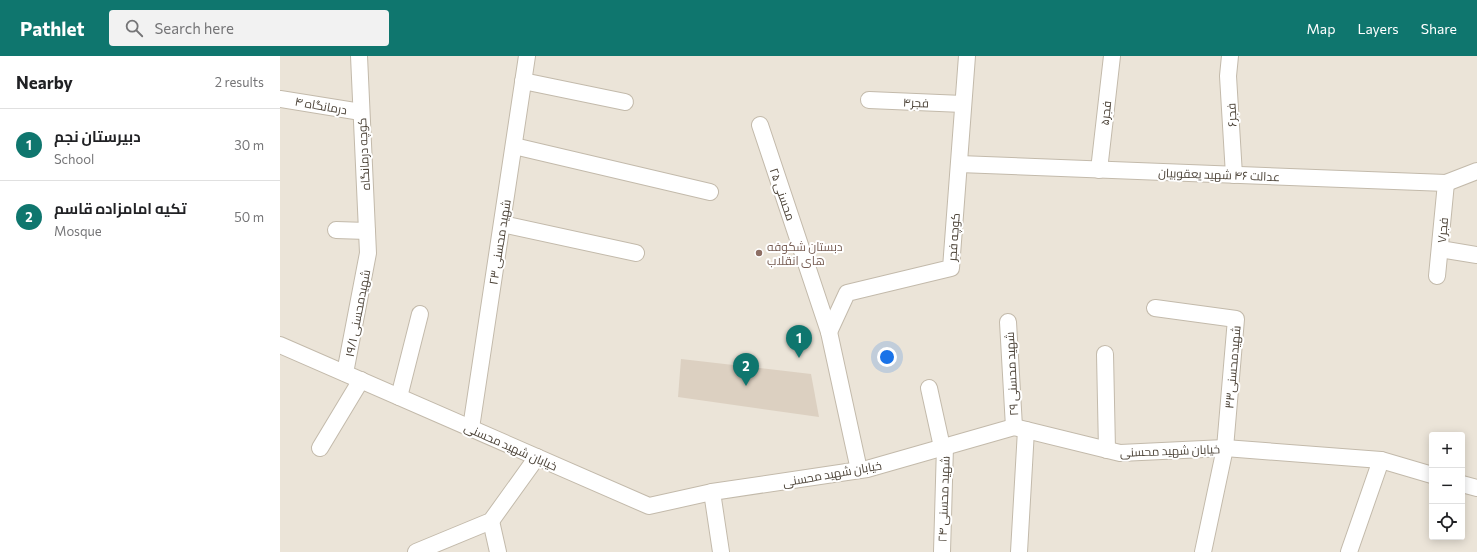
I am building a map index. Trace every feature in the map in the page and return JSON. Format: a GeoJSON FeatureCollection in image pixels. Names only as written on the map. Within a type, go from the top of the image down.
{"type":"FeatureCollection","features":[{"type":"Feature","properties":{"kind":"street","name":"کوچه درمانگاه"},"geometry":{"type":"LineString","coordinates":[[359,56],[368,253]]}},
{"type":"Feature","properties":{"kind":"street","name":"شهید محسنی ۲۳"},"geometry":{"type":"LineString","coordinates":[[471,428],[527,56]]}},
{"type":"Feature","properties":{"kind":"street","name":"کوچه فجر"},"geometry":{"type":"LineString","coordinates":[[829,332],[847,293],[951,268],[967,56]]}},
{"type":"Feature","properties":{"kind":"street","name":"فجر۵"},"geometry":{"type":"LineString","coordinates":[[1099,170],[1112,56]]}},
{"type":"Feature","properties":{"kind":"street","name":"فجر۶"},"geometry":{"type":"LineString","coordinates":[[1230,56],[1228,76],[1234,175]]}},
{"type":"Feature","properties":{"kind":"street"},"geometry":{"type":"LineString","coordinates":[[523,81],[625,102]]}},
{"type":"Feature","properties":{"kind":"street","name":"درمانگاه ۴"},"geometry":{"type":"LineString","coordinates":[[280,98],[361,112]]}},
{"type":"Feature","properties":{"kind":"street","name":"فجر۴"},"geometry":{"type":"LineString","coordinates":[[869,100],[963,104]]}},
{"type":"Feature","properties":{"kind":"street","name":"محسنی ۲۵"},"geometry":{"type":"LineString","coordinates":[[760,125],[829,332],[859,470]]}},
{"type":"Feature","properties":{"kind":"street"},"geometry":{"type":"LineString","coordinates":[[514,146],[710,192]]}},
{"type":"Feature","properties":{"kind":"street","name":"عدالت ۴۶ شهید یعقوبیان"},"geometry":{"type":"LineString","coordinates":[[959,164],[1446,183],[1477,171]]}},
{"type":"Feature","properties":{"kind":"street","name":"فجر۷"},"geometry":{"type":"LineString","coordinates":[[1437,276],[1446,183]]}},
{"type":"Feature","properties":{"kind":"street"},"geometry":{"type":"LineString","coordinates":[[502,224],[636,253]]}},
{"type":"Feature","properties":{"kind":"street"},"geometry":{"type":"LineString","coordinates":[[336,230],[367,231]]}},
{"type":"Feature","properties":{"kind":"street"},"geometry":{"type":"LineString","coordinates":[[1440,249],[1477,255]]}},
{"type":"Feature","properties":{"kind":"street","name":"شهیدمحسنی ۱۹/۱"},"geometry":{"type":"LineString","coordinates":[[345,373],[368,253]]}},
{"type":"Feature","properties":{"kind":"street","name":"شهیدمحسنی۳۳"},"geometry":{"type":"LineString","coordinates":[[1155,308],[1236,319],[1225,448]]}},
{"type":"Feature","properties":{"kind":"street"},"geometry":{"type":"LineString","coordinates":[[399,397],[420,314]]}},
{"type":"Feature","properties":{"kind":"street","name":"شهید محسنی ۲۹"},"geometry":{"type":"LineString","coordinates":[[1008,322],[1020,428],[1019,552]]}},
{"type":"Feature","properties":{"kind":"street","name":"خیابان شهید محسنی"},"geometry":{"type":"LineString","coordinates":[[280,345],[650,506],[712,492],[859,470],[1020,428],[1120,453],[1225,448],[1381,460],[1429,474]]}},
{"type":"Feature","properties":{"kind":"street"},"geometry":{"type":"LineString","coordinates":[[1105,354],[1107,450]]}},
{"type":"Feature","properties":{"kind":"street"},"geometry":{"type":"LineString","coordinates":[[320,448],[361,380]]}},
{"type":"Feature","properties":{"kind":"street","name":"شهید محسنی ۲۴"},"geometry":{"type":"LineString","coordinates":[[929,388],[943,447],[942,552]]}},
{"type":"Feature","properties":{"kind":"street"},"geometry":{"type":"LineString","coordinates":[[1203,552],[1225,448]]}},
{"type":"Feature","properties":{"kind":"street"},"geometry":{"type":"LineString","coordinates":[[419,551],[491,522],[537,457]]}},
{"type":"Feature","properties":{"kind":"street"},"geometry":{"type":"LineString","coordinates":[[1348,552],[1381,460]]}},
{"type":"Feature","properties":{"kind":"street"},"geometry":{"type":"LineString","coordinates":[[1465,485],[1477,488]]}},
{"type":"Feature","properties":{"kind":"street"},"geometry":{"type":"LineString","coordinates":[[712,492],[721,552]]}},
{"type":"Feature","properties":{"kind":"street"},"geometry":{"type":"LineString","coordinates":[[491,522],[498,552]]}},
{"type":"Feature","properties":{"kind":"shaded area"},"geometry":{"type":"Polygon","coordinates":[[[280,56],[1477,56],[1477,552],[280,552],[280,56]]]}},
{"type":"Feature","properties":{"kind":"building"},"geometry":{"type":"Polygon","coordinates":[[[681,359],[811,374],[819,417],[678,397],[681,359]]]}},
{"type":"Feature","properties":{"kind":"place","name":"دبستان شکوفه های انقلاب"},"geometry":{"type":"Point","coordinates":[759,253]}},
{"type":"Feature","properties":{"kind":"place","name":"دبیرستان نجم"},"geometry":{"type":"Point","coordinates":[799,358]}},
{"type":"Feature","properties":{"kind":"place","name":"تکیه امامزاده قاسم"},"geometry":{"type":"Point","coordinates":[746,386]}}]}
